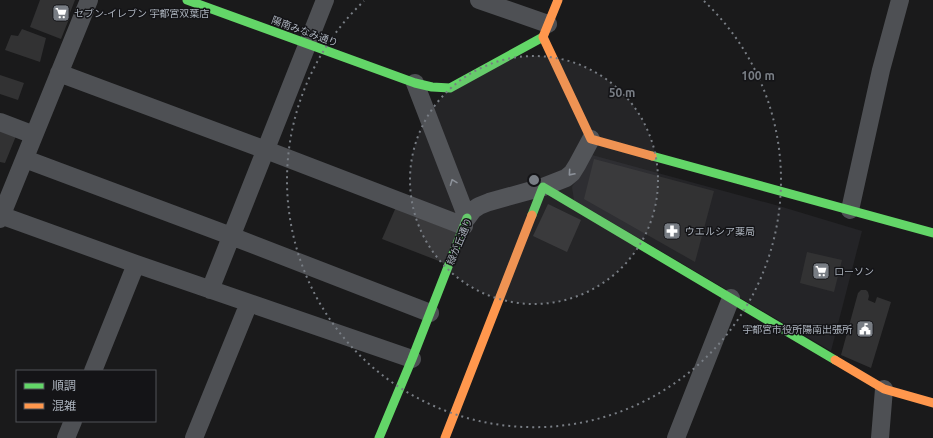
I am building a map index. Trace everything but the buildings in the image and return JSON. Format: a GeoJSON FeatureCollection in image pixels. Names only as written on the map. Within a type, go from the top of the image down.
{"type":"FeatureCollection","features":[{"type":"Feature","properties":{"kind":"street"},"geometry":{"type":"LineString","coordinates":[[89,0],[1,216],[210,290],[412,359]]}},
{"type":"Feature","properties":{"kind":"street","name":"陽南みなみ通り"},"geometry":{"type":"LineString","coordinates":[[187,0],[428,88],[438,89],[450,88],[546,30]]}},
{"type":"Feature","properties":{"kind":"street"},"geometry":{"type":"LineString","coordinates":[[210,290],[325,0]]}},
{"type":"Feature","properties":{"kind":"street"},"geometry":{"type":"LineString","coordinates":[[479,0],[546,30],[591,139],[933,233]]}},
{"type":"Feature","properties":{"kind":"street"},"geometry":{"type":"LineString","coordinates":[[546,30],[558,0]]}},
{"type":"Feature","properties":{"kind":"street"},"geometry":{"type":"LineString","coordinates":[[850,210],[881,70],[900,0]]}},
{"type":"Feature","properties":{"kind":"street"},"geometry":{"type":"LineString","coordinates":[[59,73],[465,222]]}},
{"type":"Feature","properties":{"kind":"street"},"geometry":{"type":"LineString","coordinates":[[415,83],[465,222]]}},
{"type":"Feature","properties":{"kind":"street"},"geometry":{"type":"LineString","coordinates":[[0,122],[34,135]]}},
{"type":"Feature","properties":{"kind":"street","name":"緑が丘通り"},"geometry":{"type":"LineString","coordinates":[[379,438],[412,359],[465,222],[473,210],[489,202],[543,187],[566,178],[572,173],[591,139]]}},
{"type":"Feature","properties":{"kind":"street"},"geometry":{"type":"LineString","coordinates":[[25,159],[231,236],[430,313]]}},
{"type":"Feature","properties":{"kind":"street"},"geometry":{"type":"LineString","coordinates":[[445,438],[543,187],[884,389],[933,403]]}},
{"type":"Feature","properties":{"kind":"street"},"geometry":{"type":"LineString","coordinates":[[93,370],[136,264]]}},
{"type":"Feature","properties":{"kind":"street"},"geometry":{"type":"LineString","coordinates":[[676,438],[731,298]]}},
{"type":"Feature","properties":{"kind":"street"},"geometry":{"type":"LineString","coordinates":[[194,438],[249,303]]}},
{"type":"Feature","properties":{"kind":"street"},"geometry":{"type":"LineString","coordinates":[[880,438],[884,389]]}},
{"type":"Feature","properties":{"kind":"street"},"geometry":{"type":"LineString","coordinates":[[66,438],[73,422]]}},
{"type":"Feature","properties":{"kind":"shaded area","name":"ウエルシア薬局"},"geometry":{"type":"Polygon","coordinates":[[[592,155],[779,206],[862,231],[831,351],[574,200],[572,187],[592,155]]]}},
{"type":"Feature","properties":{"kind":"traffic: fast"},"geometry":{"type":"LineString","coordinates":[[187,0],[415,83],[432,87],[450,88],[543,37]]}},
{"type":"Feature","properties":{"kind":"traffic: fast"},"geometry":{"type":"LineString","coordinates":[[652,156],[933,233]]}},
{"type":"Feature","properties":{"kind":"traffic: fast"},"geometry":{"type":"LineString","coordinates":[[532,215],[543,187],[835,360]]}},
{"type":"Feature","properties":{"kind":"traffic: fast"},"geometry":{"type":"LineString","coordinates":[[379,438],[412,359],[467,218]]}},
{"type":"Feature","properties":{"kind":"traffic: slow"},"geometry":{"type":"LineString","coordinates":[[558,0],[543,37],[591,139],[652,156]]}},
{"type":"Feature","properties":{"kind":"traffic: slow"},"geometry":{"type":"LineString","coordinates":[[445,438],[532,215]]}},
{"type":"Feature","properties":{"kind":"traffic: slow"},"geometry":{"type":"LineString","coordinates":[[835,360],[884,389],[933,403]]}},
{"type":"Feature","properties":{"kind":"place","name":"セブン-イレブン 宇都宮双葉店"},"geometry":{"type":"Point","coordinates":[61,13]}},
{"type":"Feature","properties":{"kind":"place","name":"ウエルシア薬局"},"geometry":{"type":"Point","coordinates":[672,231]}},
{"type":"Feature","properties":{"kind":"place","name":"ローソン"},"geometry":{"type":"Point","coordinates":[821,271]}},
{"type":"Feature","properties":{"kind":"place","name":"宇都宮市役所陽南出張所"},"geometry":{"type":"Point","coordinates":[865,329]}}]}
